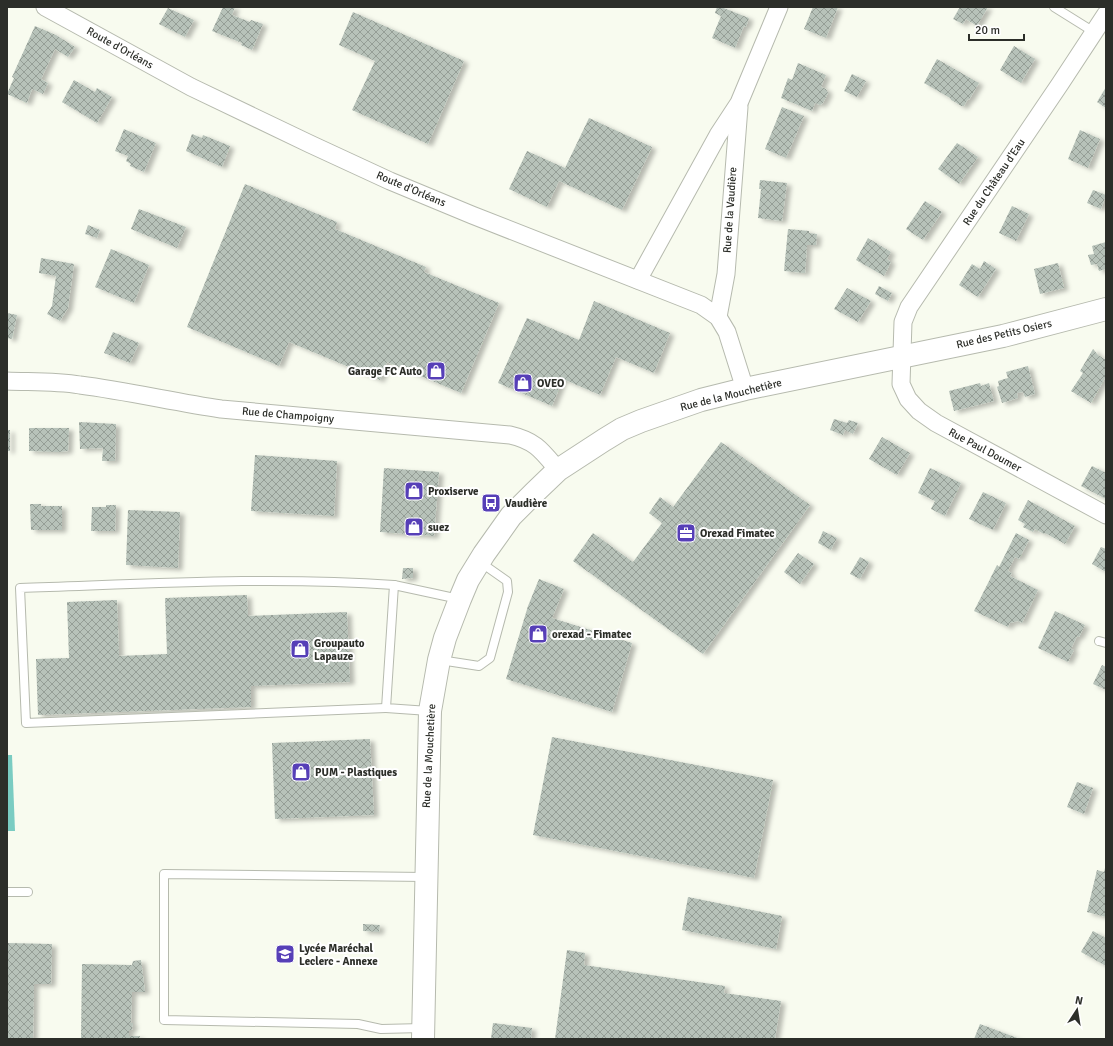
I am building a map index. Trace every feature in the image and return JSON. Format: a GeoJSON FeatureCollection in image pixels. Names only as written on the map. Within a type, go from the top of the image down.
{"type":"FeatureCollection","features":[{"type":"Feature","properties":{"kind":"street","name":"Route d'Orléans"},"geometry":{"type":"LineString","coordinates":[[45,7],[191,87],[390,181],[692,301],[718,317],[727,332],[745,389]]}},
{"type":"Feature","properties":{"kind":"street","name":"Rue de la Vaudière"},"geometry":{"type":"LineString","coordinates":[[638,280],[718,135],[740,103],[779,7]]}},
{"type":"Feature","properties":{"kind":"street","name":"Rue du Château d'Eau"},"geometry":{"type":"LineString","coordinates":[[902,357],[903,322],[909,307],[1106,14]]}},
{"type":"Feature","properties":{"kind":"street","name":"Rue de la Vaudière"},"geometry":{"type":"LineString","coordinates":[[718,317],[726,274],[736,128],[740,103]]}},
{"type":"Feature","properties":{"kind":"street","name":"Rue des Petits Osiers"},"geometry":{"type":"LineString","coordinates":[[902,357],[1003,336],[1106,309]]}},
{"type":"Feature","properties":{"kind":"street","name":"Rue de la Mouchetière"},"geometry":{"type":"LineString","coordinates":[[423,1034],[430,711],[439,660],[445,638],[468,580],[498,534],[511,516],[558,470],[622,429],[640,421],[700,400],[745,389],[902,357]]}},
{"type":"Feature","properties":{"kind":"street","name":"Rue Paul Doumer"},"geometry":{"type":"LineString","coordinates":[[902,357],[901,384],[908,399],[919,411],[936,423],[1106,515]]}},
{"type":"Feature","properties":{"kind":"street","name":"Rue de Champoigny"},"geometry":{"type":"LineString","coordinates":[[7,381],[52,382],[80,385],[221,409],[510,435],[533,443],[558,470]]}},
{"type":"Feature","properties":{"kind":"lane"},"geometry":{"type":"LineString","coordinates":[[1054,7],[1094,32]]}},
{"type":"Feature","properties":{"kind":"lane"},"geometry":{"type":"LineString","coordinates":[[439,660],[479,666],[490,658],[508,592],[507,581],[480,561]]}},
{"type":"Feature","properties":{"kind":"lane"},"geometry":{"type":"LineString","coordinates":[[430,711],[386,708],[26,723],[20,588],[244,581],[362,583],[394,586],[460,599]]}},
{"type":"Feature","properties":{"kind":"lane"},"geometry":{"type":"LineString","coordinates":[[386,708],[394,586]]}},
{"type":"Feature","properties":{"kind":"lane"},"geometry":{"type":"LineString","coordinates":[[423,1034],[381,1029],[358,1024],[164,1020],[164,874],[426,877]]}},
{"type":"Feature","properties":{"kind":"lane"},"geometry":{"type":"LineString","coordinates":[[7,892],[28,892]]}},
{"type":"Feature","properties":{"kind":"water"},"geometry":{"type":"Polygon","coordinates":[[[7,755],[12,755],[15,831],[7,831],[7,755]]]}},
{"type":"Feature","properties":{"kind":"building"},"geometry":{"type":"Polygon","coordinates":[[[223,7],[235,7],[232,15],[250,22],[251,20],[263,24],[252,50],[241,45],[242,43],[212,31],[223,7]]]}},
{"type":"Feature","properties":{"kind":"building"},"geometry":{"type":"Polygon","coordinates":[[[717,7],[721,7],[749,18],[735,48],[712,38],[721,16],[715,13],[717,7]]]}},
{"type":"Feature","properties":{"kind":"building"},"geometry":{"type":"Polygon","coordinates":[[[813,7],[838,7],[826,38],[804,29],[813,7]]]}},
{"type":"Feature","properties":{"kind":"building"},"geometry":{"type":"Polygon","coordinates":[[[960,7],[988,7],[977,26],[966,19],[963,24],[953,19],[960,7]]]}},
{"type":"Feature","properties":{"kind":"building"},"geometry":{"type":"Polygon","coordinates":[[[168,8],[194,20],[185,37],[159,24],[168,8]]]}},
{"type":"Feature","properties":{"kind":"building"},"geometry":{"type":"Polygon","coordinates":[[[353,12],[464,61],[428,144],[352,110],[375,61],[339,45],[353,12]]]}},
{"type":"Feature","properties":{"kind":"building"},"geometry":{"type":"Polygon","coordinates":[[[35,26],[56,35],[75,47],[68,57],[55,49],[41,79],[48,83],[43,94],[32,89],[27,103],[7,94],[14,78],[12,77],[35,26]]]}},
{"type":"Feature","properties":{"kind":"building"},"geometry":{"type":"Polygon","coordinates":[[[1014,46],[1035,59],[1021,83],[1000,70],[1014,46]]]}},
{"type":"Feature","properties":{"kind":"building"},"geometry":{"type":"Polygon","coordinates":[[[937,59],[979,83],[964,106],[961,106],[924,83],[937,59]]]}},
{"type":"Feature","properties":{"kind":"building"},"geometry":{"type":"Polygon","coordinates":[[[798,63],[826,75],[821,87],[826,89],[828,93],[823,103],[820,105],[815,103],[812,111],[781,98],[788,78],[792,80],[798,63]]]}},
{"type":"Feature","properties":{"kind":"building"},"geometry":{"type":"Polygon","coordinates":[[[852,74],[866,81],[857,97],[844,91],[852,74]]]}},
{"type":"Feature","properties":{"kind":"building"},"geometry":{"type":"Polygon","coordinates":[[[74,80],[95,92],[97,88],[112,97],[97,123],[62,102],[74,80]]]}},
{"type":"Feature","properties":{"kind":"building"},"geometry":{"type":"Polygon","coordinates":[[[1106,87],[1106,108],[1097,102],[1106,87]]]}},
{"type":"Feature","properties":{"kind":"building"},"geometry":{"type":"Polygon","coordinates":[[[782,107],[804,116],[786,158],[765,149],[782,107]]]}},
{"type":"Feature","properties":{"kind":"building"},"geometry":{"type":"Polygon","coordinates":[[[589,118],[652,147],[622,210],[559,181],[547,207],[509,189],[527,151],[565,168],[589,118]]]}},
{"type":"Feature","properties":{"kind":"building"},"geometry":{"type":"Polygon","coordinates":[[[124,129],[156,143],[144,172],[130,166],[131,164],[126,161],[128,156],[115,151],[124,129]]]}},
{"type":"Feature","properties":{"kind":"building"},"geometry":{"type":"Polygon","coordinates":[[[1080,130],[1100,139],[1088,168],[1068,159],[1080,130]]]}},
{"type":"Feature","properties":{"kind":"building"},"geometry":{"type":"Polygon","coordinates":[[[192,134],[202,138],[203,135],[230,146],[222,167],[186,151],[192,134]]]}},
{"type":"Feature","properties":{"kind":"building"},"geometry":{"type":"Polygon","coordinates":[[[957,143],[978,157],[959,184],[938,169],[957,143]]]}},
{"type":"Feature","properties":{"kind":"building"},"geometry":{"type":"Polygon","coordinates":[[[760,180],[787,183],[782,221],[758,218],[761,189],[759,189],[760,180]]]}},
{"type":"Feature","properties":{"kind":"building"},"geometry":{"type":"Polygon","coordinates":[[[245,184],[337,222],[335,229],[426,267],[424,272],[499,303],[461,393],[387,362],[380,380],[289,342],[279,366],[187,327],[245,184]]]}},
{"type":"Feature","properties":{"kind":"building"},"geometry":{"type":"Polygon","coordinates":[[[1093,190],[1106,195],[1101,209],[1087,203],[1093,190]]]}},
{"type":"Feature","properties":{"kind":"building"},"geometry":{"type":"Polygon","coordinates":[[[925,201],[942,212],[923,240],[906,229],[925,201]]]}},
{"type":"Feature","properties":{"kind":"building"},"geometry":{"type":"Polygon","coordinates":[[[1012,206],[1029,214],[1016,241],[999,233],[1012,206]]]}},
{"type":"Feature","properties":{"kind":"building"},"geometry":{"type":"Polygon","coordinates":[[[139,209],[186,227],[177,248],[131,229],[139,209]]]}},
{"type":"Feature","properties":{"kind":"building"},"geometry":{"type":"Polygon","coordinates":[[[88,225],[100,230],[97,238],[85,234],[88,225]]]}},
{"type":"Feature","properties":{"kind":"building"},"geometry":{"type":"Polygon","coordinates":[[[788,229],[809,231],[809,233],[817,234],[816,245],[807,245],[805,273],[784,271],[788,229]]]}},
{"type":"Feature","properties":{"kind":"building"},"geometry":{"type":"Polygon","coordinates":[[[868,238],[891,252],[887,259],[891,262],[884,276],[856,260],[868,238]]]}},
{"type":"Feature","properties":{"kind":"building"},"geometry":{"type":"Polygon","coordinates":[[[1106,242],[1106,269],[1099,271],[1097,264],[1091,265],[1088,255],[1094,254],[1092,246],[1106,242]]]}},
{"type":"Feature","properties":{"kind":"building"},"geometry":{"type":"Polygon","coordinates":[[[111,249],[149,265],[134,303],[95,287],[111,249]]]}},
{"type":"Feature","properties":{"kind":"building"},"geometry":{"type":"Polygon","coordinates":[[[41,258],[74,264],[68,308],[60,321],[47,314],[52,306],[56,276],[39,273],[41,258]]]}},
{"type":"Feature","properties":{"kind":"building"},"geometry":{"type":"Polygon","coordinates":[[[984,261],[996,269],[978,297],[959,285],[972,264],[980,269],[984,261]]]}},
{"type":"Feature","properties":{"kind":"building"},"geometry":{"type":"Polygon","coordinates":[[[1058,263],[1064,288],[1040,294],[1034,269],[1058,263]]]}},
{"type":"Feature","properties":{"kind":"building"},"geometry":{"type":"Polygon","coordinates":[[[879,286],[892,293],[888,301],[875,294],[879,286]]]}},
{"type":"Feature","properties":{"kind":"building"},"geometry":{"type":"Polygon","coordinates":[[[847,288],[871,301],[858,322],[834,309],[847,288]]]}},
{"type":"Feature","properties":{"kind":"building"},"geometry":{"type":"Polygon","coordinates":[[[594,301],[670,333],[654,373],[616,357],[600,395],[563,379],[552,406],[498,383],[527,318],[579,340],[594,301]]]}},
{"type":"Feature","properties":{"kind":"building"},"geometry":{"type":"Polygon","coordinates":[[[7,313],[17,315],[12,339],[7,338],[7,313]]]}},
{"type":"Feature","properties":{"kind":"building"},"geometry":{"type":"Polygon","coordinates":[[[113,332],[139,343],[130,363],[104,353],[113,332]]]}},
{"type":"Feature","properties":{"kind":"building"},"geometry":{"type":"Polygon","coordinates":[[[1093,349],[1098,355],[1106,360],[1106,376],[1091,403],[1071,391],[1083,373],[1080,371],[1093,349]]]}},
{"type":"Feature","properties":{"kind":"building"},"geometry":{"type":"Polygon","coordinates":[[[1028,366],[1035,394],[1025,397],[1023,392],[1017,393],[1018,398],[1002,403],[997,387],[999,386],[998,381],[1008,378],[1006,372],[1028,366]]]}},
{"type":"Feature","properties":{"kind":"building"},"geometry":{"type":"Polygon","coordinates":[[[980,383],[981,386],[989,383],[994,401],[954,411],[949,391],[980,383]]]}},
{"type":"Feature","properties":{"kind":"building"},"geometry":{"type":"Polygon","coordinates":[[[834,419],[847,423],[849,420],[858,423],[853,434],[845,430],[843,435],[830,430],[834,419]]]}},
{"type":"Feature","properties":{"kind":"building"},"geometry":{"type":"Polygon","coordinates":[[[79,422],[116,424],[115,461],[102,461],[103,448],[80,449],[79,422]]]}},
{"type":"Feature","properties":{"kind":"building"},"geometry":{"type":"Polygon","coordinates":[[[29,428],[69,428],[68,451],[29,451],[29,428]]]}},
{"type":"Feature","properties":{"kind":"building"},"geometry":{"type":"Polygon","coordinates":[[[7,430],[10,430],[10,451],[7,451],[7,430]]]}},
{"type":"Feature","properties":{"kind":"building"},"geometry":{"type":"Polygon","coordinates":[[[882,437],[910,453],[897,475],[869,459],[882,437]]]}},
{"type":"Feature","properties":{"kind":"building"},"geometry":{"type":"Polygon","coordinates":[[[721,442],[810,505],[703,654],[573,561],[593,533],[633,562],[662,523],[649,513],[660,497],[673,507],[721,442]]]}},
{"type":"Feature","properties":{"kind":"building"},"geometry":{"type":"Polygon","coordinates":[[[255,455],[337,461],[334,516],[251,511],[255,455]]]}},
{"type":"Feature","properties":{"kind":"building"},"geometry":{"type":"Polygon","coordinates":[[[1092,466],[1106,473],[1106,499],[1081,486],[1092,466]]]}},
{"type":"Feature","properties":{"kind":"building"},"geometry":{"type":"Polygon","coordinates":[[[384,468],[439,472],[434,536],[380,532],[384,468]]]}},
{"type":"Feature","properties":{"kind":"building"},"geometry":{"type":"Polygon","coordinates":[[[930,468],[961,483],[945,516],[931,509],[935,501],[918,493],[930,468]]]}},
{"type":"Feature","properties":{"kind":"building"},"geometry":{"type":"Polygon","coordinates":[[[983,492],[1006,503],[993,530],[969,519],[983,492]]]}},
{"type":"Feature","properties":{"kind":"building"},"geometry":{"type":"Polygon","coordinates":[[[1028,500],[1075,526],[1065,544],[1045,533],[1044,534],[1035,529],[1033,532],[1023,527],[1025,524],[1018,520],[1028,500]]]}},
{"type":"Feature","properties":{"kind":"building"},"geometry":{"type":"Polygon","coordinates":[[[30,504],[41,504],[41,506],[62,506],[62,530],[31,530],[30,504]]]}},
{"type":"Feature","properties":{"kind":"building"},"geometry":{"type":"Polygon","coordinates":[[[106,505],[116,505],[115,531],[91,531],[92,507],[106,507],[106,505]]]}},
{"type":"Feature","properties":{"kind":"building"},"geometry":{"type":"Polygon","coordinates":[[[128,510],[180,512],[178,568],[126,565],[128,510]]]}},
{"type":"Feature","properties":{"kind":"building"},"geometry":{"type":"Polygon","coordinates":[[[823,531],[837,538],[831,550],[818,543],[823,531]]]}},
{"type":"Feature","properties":{"kind":"building"},"geometry":{"type":"Polygon","coordinates":[[[1016,533],[1029,540],[1019,559],[1015,557],[1008,571],[1012,573],[1010,576],[1038,590],[1022,623],[1018,621],[1010,623],[1008,627],[974,611],[997,565],[999,567],[1016,533]]]}},
{"type":"Feature","properties":{"kind":"building"},"geometry":{"type":"Polygon","coordinates":[[[1101,547],[1106,549],[1106,572],[1092,564],[1101,547]]]}},
{"type":"Feature","properties":{"kind":"building"},"geometry":{"type":"Polygon","coordinates":[[[798,553],[814,564],[800,584],[784,572],[798,553]]]}},
{"type":"Feature","properties":{"kind":"building"},"geometry":{"type":"Polygon","coordinates":[[[860,557],[869,562],[860,579],[850,574],[860,557]]]}},
{"type":"Feature","properties":{"kind":"building"},"geometry":{"type":"Polygon","coordinates":[[[403,568],[413,568],[413,578],[402,579],[403,568]]]}},
{"type":"Feature","properties":{"kind":"building"},"geometry":{"type":"Polygon","coordinates":[[[539,579],[564,589],[552,618],[632,643],[612,712],[506,679],[528,606],[539,579]]]}},
{"type":"Feature","properties":{"kind":"building"},"geometry":{"type":"Polygon","coordinates":[[[247,595],[248,616],[347,612],[350,682],[251,686],[251,707],[38,715],[36,659],[69,658],[67,602],[117,600],[119,656],[167,654],[165,598],[247,595]]]}},
{"type":"Feature","properties":{"kind":"building"},"geometry":{"type":"Polygon","coordinates":[[[1055,611],[1085,625],[1079,637],[1077,636],[1071,649],[1074,650],[1068,662],[1038,648],[1055,611]]]}},
{"type":"Feature","properties":{"kind":"building"},"geometry":{"type":"Polygon","coordinates":[[[1102,665],[1106,667],[1106,690],[1093,684],[1102,665]]]}},
{"type":"Feature","properties":{"kind":"building"},"geometry":{"type":"Polygon","coordinates":[[[552,737],[773,780],[754,878],[533,835],[552,737]]]}},
{"type":"Feature","properties":{"kind":"building"},"geometry":{"type":"Polygon","coordinates":[[[370,739],[374,815],[275,819],[272,743],[370,739]]]}},
{"type":"Feature","properties":{"kind":"building"},"geometry":{"type":"Polygon","coordinates":[[[1077,782],[1093,788],[1084,814],[1067,807],[1077,782]]]}},
{"type":"Feature","properties":{"kind":"building"},"geometry":{"type":"Polygon","coordinates":[[[1105,868],[1106,917],[1087,912],[1097,870],[1104,872],[1105,868]]]}},
{"type":"Feature","properties":{"kind":"building"},"geometry":{"type":"Polygon","coordinates":[[[688,897],[782,916],[776,949],[682,930],[688,897]]]}},
{"type":"Feature","properties":{"kind":"building"},"geometry":{"type":"Polygon","coordinates":[[[363,924],[380,925],[379,932],[363,931],[363,924]]]}},
{"type":"Feature","properties":{"kind":"building"},"geometry":{"type":"Polygon","coordinates":[[[1093,931],[1106,938],[1106,966],[1081,952],[1093,931]]]}},
{"type":"Feature","properties":{"kind":"building"},"geometry":{"type":"Polygon","coordinates":[[[7,943],[52,944],[51,984],[34,984],[33,1039],[7,1039],[7,943]]]}},
{"type":"Feature","properties":{"kind":"building"},"geometry":{"type":"Polygon","coordinates":[[[567,950],[585,953],[584,965],[725,986],[724,993],[781,1001],[775,1039],[555,1039],[567,950]]]}},
{"type":"Feature","properties":{"kind":"building"},"geometry":{"type":"Polygon","coordinates":[[[141,960],[145,992],[132,992],[131,1023],[133,1023],[132,1030],[129,1030],[129,1036],[140,1036],[139,1039],[81,1039],[82,964],[132,965],[133,961],[141,960]]]}},
{"type":"Feature","properties":{"kind":"building"},"geometry":{"type":"Polygon","coordinates":[[[493,1023],[532,1028],[531,1039],[491,1039],[493,1023]]]}},
{"type":"Feature","properties":{"kind":"building"},"geometry":{"type":"Polygon","coordinates":[[[980,1024],[1020,1039],[974,1039],[980,1024]]]}},
{"type":"Feature","properties":{"kind":"place","name":"Garage FC Auto"},"geometry":{"type":"Point","coordinates":[436,371]}},
{"type":"Feature","properties":{"kind":"place","name":"OVEO"},"geometry":{"type":"Point","coordinates":[523,383]}},
{"type":"Feature","properties":{"kind":"place","name":"Proxiserve"},"geometry":{"type":"Point","coordinates":[414,491]}},
{"type":"Feature","properties":{"kind":"place","name":"Vaudière"},"geometry":{"type":"Point","coordinates":[491,503]}},
{"type":"Feature","properties":{"kind":"place","name":"suez"},"geometry":{"type":"Point","coordinates":[414,527]}},
{"type":"Feature","properties":{"kind":"place","name":"Orexad Fimatec"},"geometry":{"type":"Point","coordinates":[686,533]}},
{"type":"Feature","properties":{"kind":"place","name":"orexad - Fimatec"},"geometry":{"type":"Point","coordinates":[538,634]}},
{"type":"Feature","properties":{"kind":"place","name":"Groupauto Lapauze"},"geometry":{"type":"Point","coordinates":[300,649]}},
{"type":"Feature","properties":{"kind":"place","name":"PUM - Plastiques"},"geometry":{"type":"Point","coordinates":[301,772]}},
{"type":"Feature","properties":{"kind":"place","name":"Lycée Maréchal Leclerc - Annexe"},"geometry":{"type":"Point","coordinates":[285,954]}}]}
